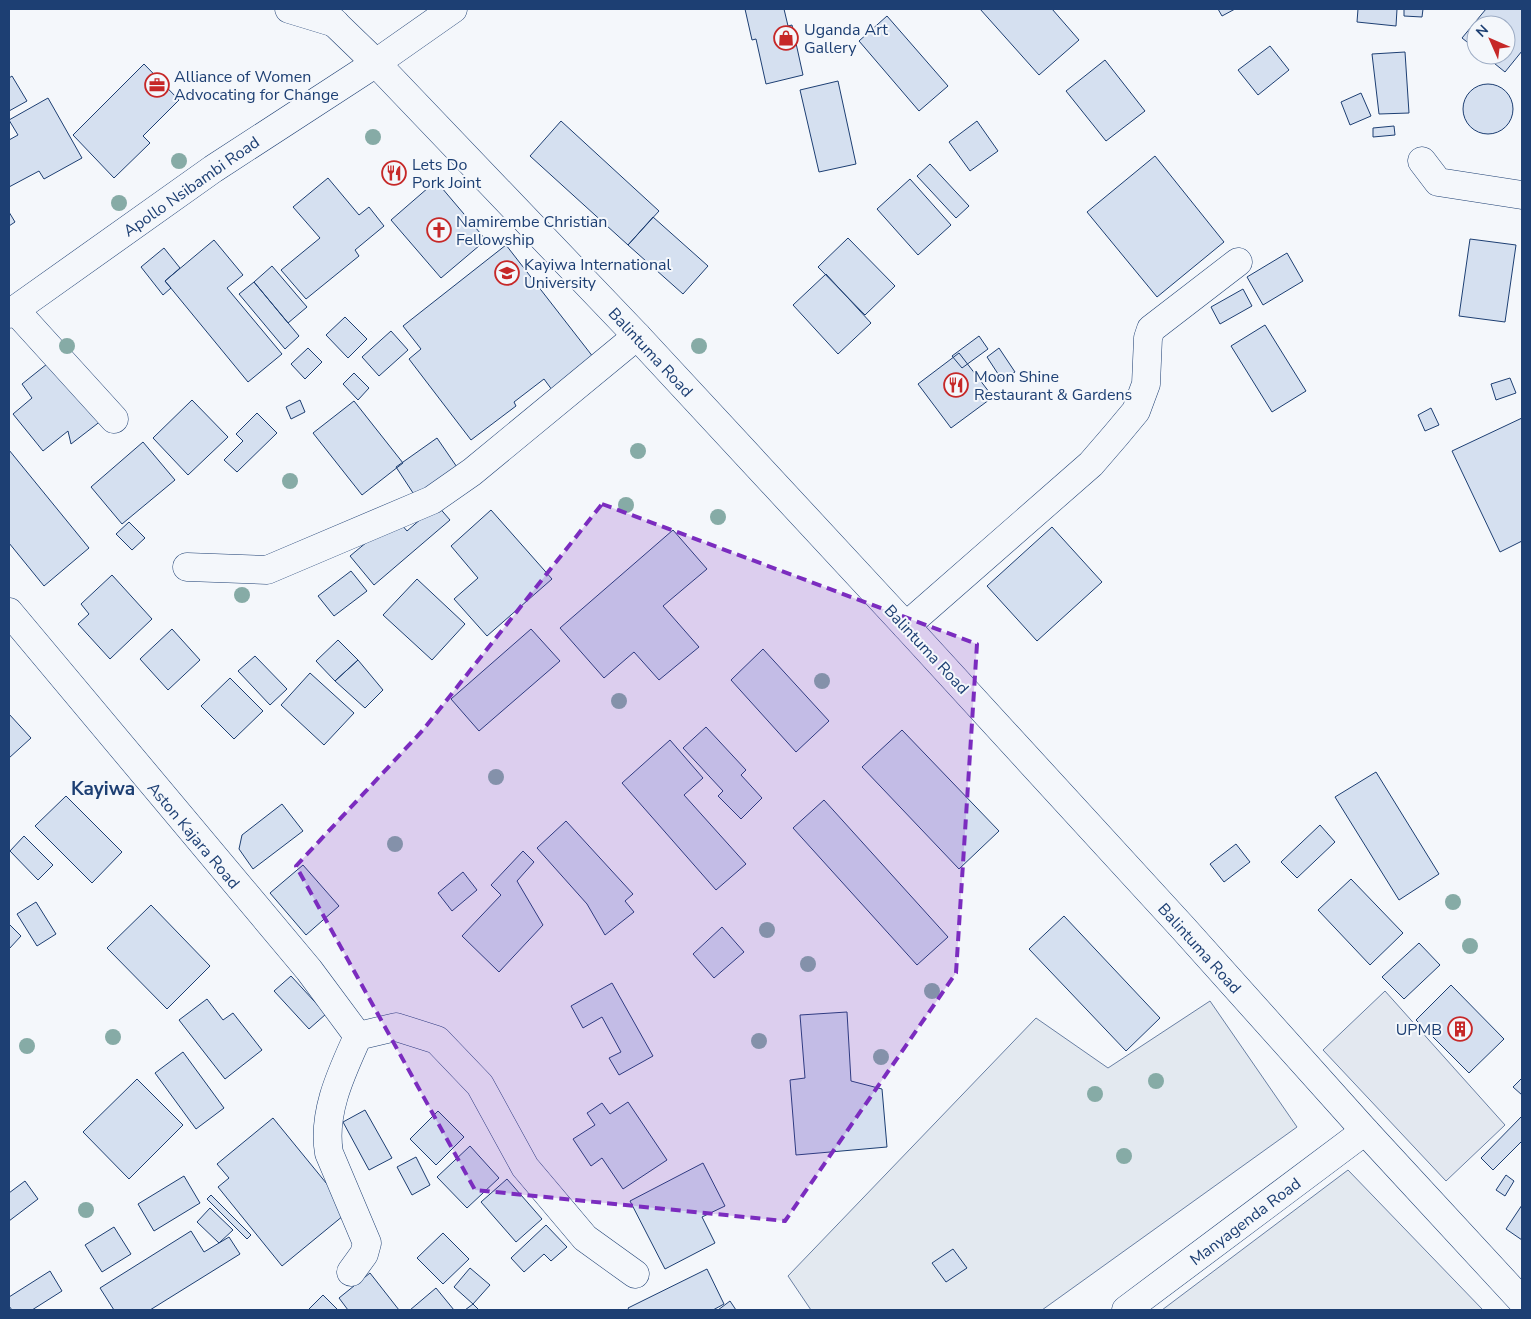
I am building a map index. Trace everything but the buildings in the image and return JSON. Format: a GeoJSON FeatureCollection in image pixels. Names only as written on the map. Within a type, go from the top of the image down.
{"type":"FeatureCollection","features":[{"type":"Feature","properties":{"kind":"street"},"geometry":{"type":"LineString","coordinates":[[289,9],[327,16]]}},
{"type":"Feature","properties":{"kind":"street","name":"Apollo Nsibambi Road"},"geometry":{"type":"LineString","coordinates":[[12,312],[213,169],[376,63],[454,9]]}},
{"type":"Feature","properties":{"kind":"street","name":"Balintuma Road"},"geometry":{"type":"LineString","coordinates":[[327,16],[376,63],[637,336],[1183,928],[1365,1131],[1522,1301]]}},
{"type":"Feature","properties":{"kind":"street"},"geometry":{"type":"LineString","coordinates":[[1422,161],[1438,182],[1522,195]]}},
{"type":"Feature","properties":{"kind":"street"},"geometry":{"type":"LineString","coordinates":[[906,626],[1090,464],[1136,410],[1146,384],[1150,329],[1238,262]]}},
{"type":"Feature","properties":{"kind":"street"},"geometry":{"type":"LineString","coordinates":[[12,312],[114,419]]}},
{"type":"Feature","properties":{"kind":"street"},"geometry":{"type":"LineString","coordinates":[[187,567],[268,570],[432,500],[472,472],[637,336]]}},
{"type":"Feature","properties":{"kind":"street","name":"Aston Kajara Road"},"geometry":{"type":"LineString","coordinates":[[9,612],[309,970],[358,1036]]}},
{"type":"Feature","properties":{"kind":"street"},"geometry":{"type":"LineString","coordinates":[[351,1272],[364,1254],[367,1243],[329,1152],[327,1140],[331,1109],[339,1079],[358,1036],[396,1027],[438,1040],[480,1085],[525,1167],[537,1182],[585,1238],[635,1274]]}},
{"type":"Feature","properties":{"kind":"street","name":"Manyagenda Road"},"geometry":{"type":"LineString","coordinates":[[1126,1310],[1365,1131]]}},
{"type":"Feature","properties":{"kind":"highlighted area"},"geometry":{"type":"Polygon","coordinates":[[[602,504],[977,644],[956,973],[785,1221],[475,1190],[296,866],[423,730],[602,504]]]}},
{"type":"Feature","properties":{"kind":"shaded area"},"geometry":{"type":"Polygon","coordinates":[[[1385,991],[1505,1125],[1446,1181],[1323,1050],[1385,991]]]}},
{"type":"Feature","properties":{"kind":"shaded area"},"geometry":{"type":"Polygon","coordinates":[[[1210,1001],[1297,1127],[1042,1310],[811,1310],[788,1276],[1036,1018],[1108,1068],[1210,1001]]]}},
{"type":"Feature","properties":{"kind":"shaded area"},"geometry":{"type":"Polygon","coordinates":[[[1348,1170],[1483,1310],[1162,1310],[1348,1170]]]}},
{"type":"Feature","properties":{"kind":"place","name":"Uganda Art Gallery"},"geometry":{"type":"Point","coordinates":[786,38]}},
{"type":"Feature","properties":{"kind":"place","name":"Alliance of Women Advocating for Change"},"geometry":{"type":"Point","coordinates":[157,85]}},
{"type":"Feature","properties":{"kind":"place","name":"Lets Do Pork Joint"},"geometry":{"type":"Point","coordinates":[394,173]}},
{"type":"Feature","properties":{"kind":"place","name":"Namirembe Christian Fellowship"},"geometry":{"type":"Point","coordinates":[439,230]}},
{"type":"Feature","properties":{"kind":"place","name":"Kayiwa International University"},"geometry":{"type":"Point","coordinates":[507,273]}},
{"type":"Feature","properties":{"kind":"place","name":"Moon Shine Restaurant & Gardens"},"geometry":{"type":"Point","coordinates":[956,385]}},
{"type":"Feature","properties":{"kind":"place","name":"UPMB"},"geometry":{"type":"Point","coordinates":[1460,1029]}},
{"type":"Feature","properties":{"kind":"district","name":"Kayiwa"},"geometry":{"type":"Point","coordinates":[103,788]}}]}
